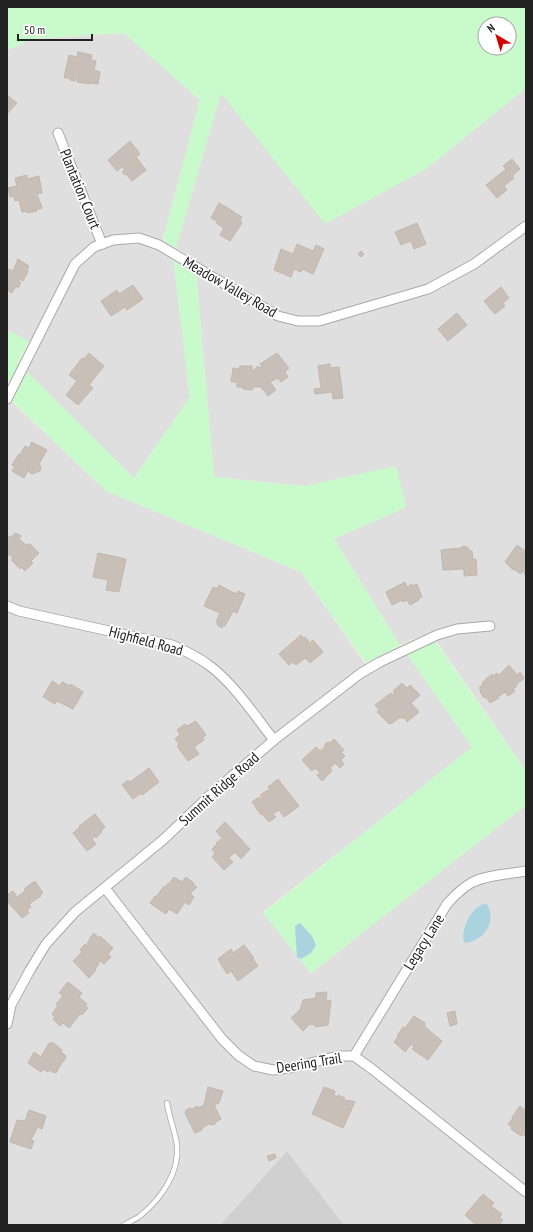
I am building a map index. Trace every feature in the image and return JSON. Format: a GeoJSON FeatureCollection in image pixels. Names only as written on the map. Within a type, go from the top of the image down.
{"type":"FeatureCollection","features":[{"type":"Feature","properties":{"kind":"street","name":"Plantation Court"},"geometry":{"type":"LineString","coordinates":[[58,133],[102,244]]}},
{"type":"Feature","properties":{"kind":"street","name":"Meadow Valley Road"},"geometry":{"type":"LineString","coordinates":[[7,399],[75,264],[94,248],[113,240],[139,238],[159,245],[278,316],[298,321],[319,321],[428,289],[474,264],[526,226]]}},
{"type":"Feature","properties":{"kind":"street","name":"Highfield Road"},"geometry":{"type":"LineString","coordinates":[[7,606],[19,611],[172,645],[191,654],[211,667],[225,680],[274,740]]}},
{"type":"Feature","properties":{"kind":"street","name":"Summit Ridge Road"},"geometry":{"type":"LineString","coordinates":[[7,1024],[9,1004],[46,944],[75,912],[164,839],[208,797],[274,740],[361,673],[380,662],[437,635],[457,629],[490,626]]}},
{"type":"Feature","properties":{"kind":"street","name":"Legacy Lane"},"geometry":{"type":"LineString","coordinates":[[354,1056],[447,904],[472,882],[490,877],[526,871]]}},
{"type":"Feature","properties":{"kind":"street","name":"Deering Trail"},"geometry":{"type":"LineString","coordinates":[[105,888],[222,1039],[238,1055],[254,1066],[273,1070],[296,1067],[338,1056],[354,1056],[526,1192]]}},
{"type":"Feature","properties":{"kind":"lane"},"geometry":{"type":"LineString","coordinates":[[124,1225],[140,1216],[154,1202],[171,1179],[177,1158],[177,1144],[167,1103]]}},
{"type":"Feature","properties":{"kind":"shaded area"},"geometry":{"type":"Polygon","coordinates":[[[124,33],[200,100],[160,250],[173,258],[190,397],[134,478],[26,372],[38,347],[7,330],[7,50],[32,39],[124,33]]]}},
{"type":"Feature","properties":{"kind":"shaded area"},"geometry":{"type":"Polygon","coordinates":[[[526,88],[526,771],[430,632],[400,645],[334,539],[406,507],[306,486],[214,477],[196,272],[197,260],[176,248],[221,92],[426,169],[526,88]]]}},
{"type":"Feature","properties":{"kind":"shaded area"},"geometry":{"type":"Polygon","coordinates":[[[7,397],[106,491],[301,572],[371,672],[406,653],[473,747],[263,912],[311,973],[526,805],[526,1225],[344,1225],[287,1151],[220,1225],[7,1225],[7,397]]]}},
{"type":"Feature","properties":{"kind":"shaded area"},"geometry":{"type":"Polygon","coordinates":[[[287,1151],[344,1225],[220,1225],[287,1151]]]}},
{"type":"Feature","properties":{"kind":"green space"},"geometry":{"type":"Polygon","coordinates":[[[7,7],[526,7],[526,88],[426,169],[325,224],[221,93],[176,248],[163,240],[200,100],[124,33],[32,39],[7,50],[7,7]]]}},
{"type":"Feature","properties":{"kind":"green space"},"geometry":{"type":"Polygon","coordinates":[[[173,258],[196,272],[214,477],[304,486],[396,466],[406,507],[334,539],[400,645],[366,663],[301,572],[106,491],[11,400],[18,386],[7,379],[7,330],[29,341],[18,363],[134,478],[190,397],[173,258]]]}},
{"type":"Feature","properties":{"kind":"green space"},"geometry":{"type":"Polygon","coordinates":[[[435,641],[526,771],[526,805],[311,973],[263,913],[472,747],[406,653],[435,641]]]}},
{"type":"Feature","properties":{"kind":"water"},"geometry":{"type":"Polygon","coordinates":[[[487,904],[490,911],[490,917],[487,930],[478,939],[465,943],[463,934],[467,922],[477,908],[487,904]]]}},
{"type":"Feature","properties":{"kind":"water"},"geometry":{"type":"Polygon","coordinates":[[[300,923],[312,936],[316,945],[311,953],[301,959],[297,957],[295,926],[300,923]]]}},
{"type":"Feature","properties":{"kind":"building"},"geometry":{"type":"Polygon","coordinates":[[[78,52],[92,55],[91,60],[96,61],[94,70],[100,72],[98,84],[77,82],[78,78],[76,78],[75,81],[70,80],[70,78],[64,78],[69,55],[77,57],[78,52]]]}},
{"type":"Feature","properties":{"kind":"building"},"geometry":{"type":"Polygon","coordinates":[[[7,95],[17,103],[7,114],[7,95]]]}},
{"type":"Feature","properties":{"kind":"building"},"geometry":{"type":"Polygon","coordinates":[[[130,141],[140,154],[136,157],[146,170],[132,181],[122,172],[125,170],[122,167],[117,171],[108,160],[130,141]]]}},
{"type":"Feature","properties":{"kind":"building"},"geometry":{"type":"Polygon","coordinates":[[[512,159],[520,169],[512,176],[514,178],[504,186],[507,190],[497,198],[486,185],[506,169],[503,166],[512,159]]]}},
{"type":"Feature","properties":{"kind":"building"},"geometry":{"type":"Polygon","coordinates":[[[27,175],[27,179],[39,176],[42,193],[37,194],[42,208],[36,210],[37,211],[27,213],[27,211],[22,212],[19,200],[15,201],[14,196],[10,197],[8,188],[17,186],[15,178],[27,175]]]}},
{"type":"Feature","properties":{"kind":"building"},"geometry":{"type":"Polygon","coordinates":[[[219,203],[242,217],[240,221],[242,223],[230,241],[220,235],[224,228],[216,223],[217,221],[211,218],[219,203]]]}},
{"type":"Feature","properties":{"kind":"building"},"geometry":{"type":"Polygon","coordinates":[[[417,223],[426,244],[414,249],[411,241],[401,245],[395,232],[417,223]]]}},
{"type":"Feature","properties":{"kind":"building"},"geometry":{"type":"Polygon","coordinates":[[[297,244],[313,251],[316,245],[324,249],[313,274],[302,269],[301,272],[294,269],[291,277],[274,270],[281,249],[293,254],[297,244]]]}},
{"type":"Feature","properties":{"kind":"building"},"geometry":{"type":"Polygon","coordinates":[[[361,251],[364,254],[361,257],[358,254],[361,251]]]}},
{"type":"Feature","properties":{"kind":"building"},"geometry":{"type":"Polygon","coordinates":[[[18,259],[29,266],[23,281],[20,279],[19,282],[21,283],[18,288],[16,286],[12,293],[7,290],[7,270],[9,269],[13,271],[18,259]]]}},
{"type":"Feature","properties":{"kind":"building"},"geometry":{"type":"Polygon","coordinates":[[[133,285],[143,299],[127,310],[125,307],[111,316],[101,301],[117,290],[119,294],[133,285]]]}},
{"type":"Feature","properties":{"kind":"building"},"geometry":{"type":"Polygon","coordinates":[[[501,287],[509,298],[503,303],[505,306],[495,314],[484,301],[501,287]]]}},
{"type":"Feature","properties":{"kind":"building"},"geometry":{"type":"Polygon","coordinates":[[[457,313],[467,325],[448,341],[438,329],[457,313]]]}},
{"type":"Feature","properties":{"kind":"building"},"geometry":{"type":"Polygon","coordinates":[[[89,353],[104,366],[89,385],[93,388],[78,405],[66,395],[77,381],[69,375],[82,358],[84,359],[89,353]]]}},
{"type":"Feature","properties":{"kind":"building"},"geometry":{"type":"Polygon","coordinates":[[[277,353],[289,368],[285,372],[288,377],[281,382],[278,378],[270,382],[276,390],[268,396],[261,387],[253,387],[252,390],[243,389],[243,387],[237,387],[237,382],[231,382],[233,368],[239,369],[240,366],[252,366],[252,370],[254,370],[258,366],[259,368],[262,366],[260,364],[277,353]]]}},
{"type":"Feature","properties":{"kind":"building"},"geometry":{"type":"Polygon","coordinates":[[[330,364],[331,368],[339,367],[343,398],[333,399],[332,392],[315,394],[314,389],[321,388],[318,366],[330,364]]]}},
{"type":"Feature","properties":{"kind":"building"},"geometry":{"type":"Polygon","coordinates":[[[32,442],[47,450],[39,464],[41,467],[40,471],[32,474],[28,471],[24,478],[12,471],[15,466],[12,465],[25,446],[29,448],[32,442]]]}},
{"type":"Feature","properties":{"kind":"building"},"geometry":{"type":"Polygon","coordinates":[[[15,533],[20,535],[21,537],[19,539],[26,545],[30,544],[39,553],[31,561],[33,563],[25,571],[21,567],[20,569],[11,560],[13,558],[7,553],[7,537],[8,536],[10,538],[15,533]]]}},
{"type":"Feature","properties":{"kind":"building"},"geometry":{"type":"Polygon","coordinates":[[[517,545],[525,551],[526,550],[526,576],[524,574],[525,572],[523,571],[521,574],[514,569],[513,570],[505,562],[517,545]]]}},
{"type":"Feature","properties":{"kind":"building"},"geometry":{"type":"Polygon","coordinates":[[[463,546],[467,547],[469,551],[472,551],[473,560],[476,559],[477,575],[464,576],[464,569],[443,570],[441,550],[461,548],[463,546]]]}},
{"type":"Feature","properties":{"kind":"building"},"geometry":{"type":"Polygon","coordinates":[[[98,553],[126,559],[119,592],[106,590],[108,580],[93,577],[98,553]]]}},
{"type":"Feature","properties":{"kind":"building"},"geometry":{"type":"Polygon","coordinates":[[[405,582],[407,587],[412,584],[412,586],[417,584],[422,597],[410,605],[407,600],[403,602],[402,600],[392,605],[386,592],[405,582]]]}},
{"type":"Feature","properties":{"kind":"building"},"geometry":{"type":"Polygon","coordinates":[[[219,585],[236,594],[238,591],[245,594],[237,613],[233,611],[225,626],[223,625],[222,628],[217,625],[218,623],[216,622],[220,613],[204,606],[213,587],[217,589],[219,585]]]}},
{"type":"Feature","properties":{"kind":"building"},"geometry":{"type":"Polygon","coordinates":[[[301,635],[309,641],[307,643],[308,644],[313,640],[323,652],[310,663],[305,658],[296,665],[293,662],[289,665],[279,654],[301,635]]]}},
{"type":"Feature","properties":{"kind":"building"},"geometry":{"type":"Polygon","coordinates":[[[509,665],[517,675],[520,672],[524,678],[513,689],[515,691],[508,696],[505,692],[498,697],[499,698],[490,703],[486,697],[484,698],[479,688],[483,684],[482,683],[492,674],[493,676],[497,673],[499,675],[509,665]]]}},
{"type":"Feature","properties":{"kind":"building"},"geometry":{"type":"Polygon","coordinates":[[[52,681],[60,686],[62,682],[70,686],[71,684],[83,692],[73,709],[57,701],[55,704],[43,697],[52,681]]]}},
{"type":"Feature","properties":{"kind":"building"},"geometry":{"type":"Polygon","coordinates":[[[402,683],[407,688],[410,685],[420,695],[411,703],[419,712],[407,722],[405,718],[399,718],[389,724],[377,712],[379,710],[375,705],[391,693],[392,695],[395,693],[393,691],[402,683]]]}},
{"type":"Feature","properties":{"kind":"building"},"geometry":{"type":"Polygon","coordinates":[[[196,721],[206,735],[203,737],[204,740],[194,747],[199,754],[188,761],[177,746],[179,744],[175,739],[180,734],[177,730],[185,724],[187,726],[196,721]]]}},
{"type":"Feature","properties":{"kind":"building"},"geometry":{"type":"Polygon","coordinates":[[[334,739],[344,750],[341,752],[345,756],[341,760],[344,764],[340,768],[335,763],[330,768],[332,771],[322,781],[317,775],[320,773],[315,768],[312,771],[302,760],[316,747],[320,751],[325,747],[325,744],[328,742],[330,743],[334,739]]]}},
{"type":"Feature","properties":{"kind":"building"},"geometry":{"type":"Polygon","coordinates":[[[149,768],[159,782],[142,795],[141,793],[133,799],[122,785],[128,780],[130,782],[149,768]]]}},
{"type":"Feature","properties":{"kind":"building"},"geometry":{"type":"Polygon","coordinates":[[[278,779],[299,806],[284,817],[279,810],[273,814],[276,817],[269,822],[262,814],[261,815],[252,802],[259,797],[260,799],[262,797],[260,795],[268,790],[269,791],[270,790],[268,787],[278,779]]]}},
{"type":"Feature","properties":{"kind":"building"},"geometry":{"type":"Polygon","coordinates":[[[95,814],[105,827],[96,838],[95,836],[92,839],[96,844],[87,851],[73,833],[80,827],[79,826],[95,814]]]}},
{"type":"Feature","properties":{"kind":"building"},"geometry":{"type":"Polygon","coordinates":[[[225,822],[250,849],[241,859],[235,852],[229,858],[233,862],[224,870],[212,857],[215,853],[212,849],[221,839],[224,843],[225,842],[216,831],[225,822]]]}},
{"type":"Feature","properties":{"kind":"building"},"geometry":{"type":"Polygon","coordinates":[[[174,877],[182,882],[186,877],[194,883],[193,885],[197,887],[190,894],[194,897],[189,905],[185,902],[177,914],[169,909],[166,914],[150,903],[164,886],[166,887],[174,877]]]}},
{"type":"Feature","properties":{"kind":"building"},"geometry":{"type":"Polygon","coordinates":[[[35,881],[43,893],[29,904],[31,907],[27,910],[29,913],[22,918],[7,901],[7,895],[13,891],[17,897],[25,891],[24,889],[35,881]]]}},
{"type":"Feature","properties":{"kind":"building"},"geometry":{"type":"Polygon","coordinates":[[[94,933],[99,938],[100,936],[113,948],[108,954],[111,957],[104,964],[100,961],[95,969],[96,970],[89,978],[73,961],[82,952],[80,950],[85,944],[87,946],[87,943],[90,940],[89,939],[94,933]]]}},
{"type":"Feature","properties":{"kind":"building"},"geometry":{"type":"Polygon","coordinates":[[[244,945],[258,966],[238,981],[231,971],[227,974],[218,959],[231,949],[233,953],[244,945]]]}},
{"type":"Feature","properties":{"kind":"building"},"geometry":{"type":"Polygon","coordinates":[[[68,982],[82,993],[79,997],[87,1004],[85,1006],[88,1008],[82,1015],[80,1014],[69,1028],[63,1023],[60,1026],[53,1019],[55,1017],[52,1014],[58,1005],[56,1004],[63,996],[59,993],[68,982]]]}},
{"type":"Feature","properties":{"kind":"building"},"geometry":{"type":"Polygon","coordinates":[[[327,992],[326,1001],[331,1000],[328,1025],[315,1027],[315,1025],[310,1024],[303,1031],[291,1018],[300,1010],[303,1000],[316,998],[316,993],[327,992]]]}},
{"type":"Feature","properties":{"kind":"building"},"geometry":{"type":"Polygon","coordinates":[[[455,1011],[457,1024],[450,1026],[447,1013],[455,1011]]]}},
{"type":"Feature","properties":{"kind":"building"},"geometry":{"type":"Polygon","coordinates":[[[414,1016],[425,1023],[425,1027],[442,1041],[428,1060],[412,1049],[414,1047],[411,1044],[405,1052],[394,1042],[403,1027],[405,1028],[414,1016]]]}},
{"type":"Feature","properties":{"kind":"building"},"geometry":{"type":"Polygon","coordinates":[[[52,1042],[62,1050],[61,1052],[66,1058],[57,1072],[54,1073],[50,1070],[48,1072],[43,1069],[41,1072],[28,1063],[34,1052],[41,1057],[49,1043],[50,1044],[52,1042]]]}},
{"type":"Feature","properties":{"kind":"building"},"geometry":{"type":"Polygon","coordinates":[[[208,1087],[223,1091],[219,1103],[214,1105],[221,1119],[215,1124],[209,1124],[202,1128],[202,1130],[195,1133],[185,1113],[186,1110],[190,1108],[193,1109],[197,1106],[198,1108],[204,1105],[208,1087]]]}},
{"type":"Feature","properties":{"kind":"building"},"geometry":{"type":"Polygon","coordinates":[[[324,1087],[335,1091],[334,1095],[337,1097],[338,1095],[345,1098],[344,1100],[355,1102],[343,1128],[312,1114],[324,1087]]]}},
{"type":"Feature","properties":{"kind":"building"},"geometry":{"type":"Polygon","coordinates":[[[520,1106],[526,1111],[526,1137],[523,1134],[521,1136],[511,1129],[512,1127],[508,1124],[520,1106]]]}},
{"type":"Feature","properties":{"kind":"building"},"geometry":{"type":"Polygon","coordinates":[[[29,1110],[46,1116],[42,1129],[37,1127],[34,1133],[31,1140],[34,1141],[31,1149],[10,1142],[17,1120],[25,1121],[29,1110]]]}},
{"type":"Feature","properties":{"kind":"building"},"geometry":{"type":"Polygon","coordinates":[[[275,1154],[276,1158],[269,1161],[267,1156],[275,1154]]]}},
{"type":"Feature","properties":{"kind":"building"},"geometry":{"type":"Polygon","coordinates":[[[483,1194],[494,1203],[491,1206],[502,1214],[499,1218],[503,1220],[499,1225],[476,1225],[465,1215],[483,1194]]]}}]}
